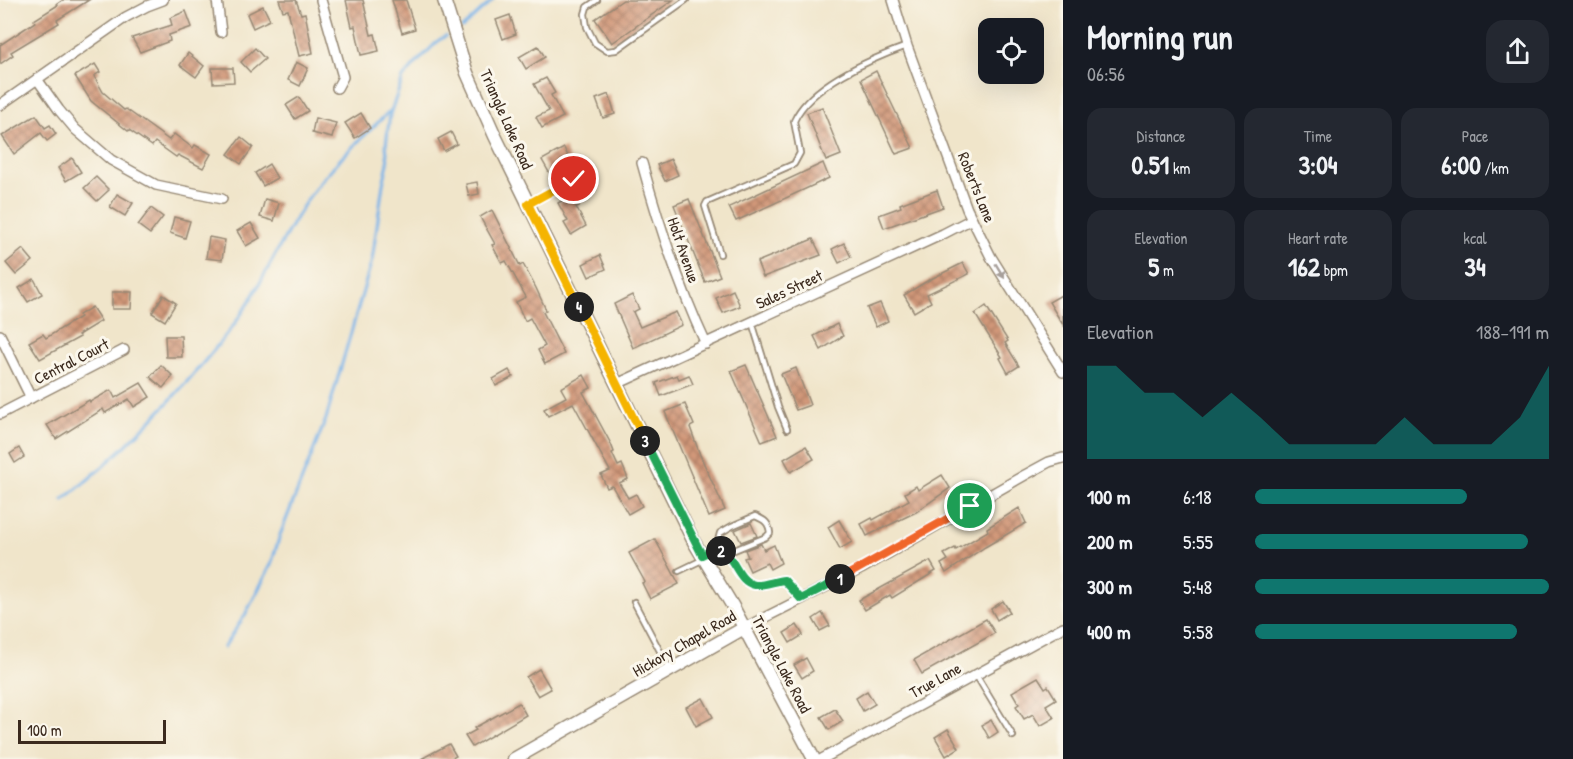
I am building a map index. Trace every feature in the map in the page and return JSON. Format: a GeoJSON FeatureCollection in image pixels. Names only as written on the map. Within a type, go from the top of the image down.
{"type":"FeatureCollection","features":[{"type":"Feature","properties":{"kind":"street"},"geometry":{"type":"LineString","coordinates":[[0,105],[126,17],[163,0]]}},
{"type":"Feature","properties":{"kind":"street"},"geometry":{"type":"LineString","coordinates":[[217,0],[221,32]]}},
{"type":"Feature","properties":{"kind":"street"},"geometry":{"type":"LineString","coordinates":[[321,0],[343,72],[337,88]]}},
{"type":"Feature","properties":{"kind":"street","name":"Triangle Lake Road"},"geometry":{"type":"LineString","coordinates":[[444,0],[467,73],[528,204],[703,557],[814,759]]}},
{"type":"Feature","properties":{"kind":"street","name":"Roberts Lane"},"geometry":{"type":"LineString","coordinates":[[893,0],[907,46],[972,219],[991,257],[1063,372]]}},
{"type":"Feature","properties":{"kind":"street"},"geometry":{"type":"LineString","coordinates":[[38,79],[75,129],[111,160],[156,185],[222,199]]}},
{"type":"Feature","properties":{"kind":"street","name":"Holt Avenue"},"geometry":{"type":"LineString","coordinates":[[642,163],[666,246],[706,344]]}},
{"type":"Feature","properties":{"kind":"street","name":"Sales Street"},"geometry":{"type":"LineString","coordinates":[[617,384],[972,219]]}},
{"type":"Feature","properties":{"kind":"street"},"geometry":{"type":"LineString","coordinates":[[0,335],[31,398]]}},
{"type":"Feature","properties":{"kind":"street","name":"Central Court"},"geometry":{"type":"LineString","coordinates":[[0,414],[124,350]]}},
{"type":"Feature","properties":{"kind":"street","name":"Hickory Chapel Road"},"geometry":{"type":"LineString","coordinates":[[514,759],[744,628],[861,569],[1024,475],[1049,462],[1063,458]]}},
{"type":"Feature","properties":{"kind":"street","name":"True Lane"},"geometry":{"type":"LineString","coordinates":[[822,759],[1063,627]]}},
{"type":"Feature","properties":{"kind":"lane"},"geometry":{"type":"LineString","coordinates":[[597,0],[588,7],[585,14],[587,27],[595,43],[607,51],[616,50],[686,0]]}},
{"type":"Feature","properties":{"kind":"lane"},"geometry":{"type":"LineString","coordinates":[[720,254],[705,206],[707,202],[794,164],[800,153],[794,121],[802,107],[817,93],[852,71],[887,53],[907,46]]}},
{"type":"Feature","properties":{"kind":"lane"},"geometry":{"type":"LineString","coordinates":[[528,204],[574,179]]}},
{"type":"Feature","properties":{"kind":"lane"},"geometry":{"type":"LineString","coordinates":[[752,322],[787,429]]}},
{"type":"Feature","properties":{"kind":"lane"},"geometry":{"type":"LineString","coordinates":[[679,571],[716,548],[720,533],[732,526],[755,516],[770,526],[770,533],[766,537],[727,553]]}},
{"type":"Feature","properties":{"kind":"lane"},"geometry":{"type":"LineString","coordinates":[[716,548],[727,553],[742,579],[755,585],[784,580],[801,599]]}},
{"type":"Feature","properties":{"kind":"lane"},"geometry":{"type":"LineString","coordinates":[[634,602],[670,670]]}},
{"type":"Feature","properties":{"kind":"lane"},"geometry":{"type":"LineString","coordinates":[[976,675],[1013,736]]}},
{"type":"Feature","properties":{"kind":"building"},"geometry":{"type":"Polygon","coordinates":[[[63,0],[89,0],[57,20],[59,23],[11,52],[13,55],[0,64],[0,45],[63,0]]]}},
{"type":"Feature","properties":{"kind":"building"},"geometry":{"type":"Polygon","coordinates":[[[279,0],[296,0],[301,14],[305,13],[313,53],[299,56],[288,10],[283,11],[279,0]]]}},
{"type":"Feature","properties":{"kind":"building"},"geometry":{"type":"Polygon","coordinates":[[[346,0],[363,0],[371,35],[375,34],[379,51],[361,55],[355,26],[352,27],[346,0]]]}},
{"type":"Feature","properties":{"kind":"building"},"geometry":{"type":"Polygon","coordinates":[[[392,0],[406,0],[415,29],[402,33],[392,0]]]}},
{"type":"Feature","properties":{"kind":"building"},"geometry":{"type":"Polygon","coordinates":[[[623,0],[673,0],[612,43],[595,19],[623,0]]]}},
{"type":"Feature","properties":{"kind":"building"},"geometry":{"type":"Polygon","coordinates":[[[263,6],[270,20],[253,28],[247,14],[263,6]]]}},
{"type":"Feature","properties":{"kind":"building"},"geometry":{"type":"Polygon","coordinates":[[[186,11],[192,27],[169,35],[170,41],[140,52],[132,38],[172,25],[170,18],[186,11]]]}},
{"type":"Feature","properties":{"kind":"building"},"geometry":{"type":"Polygon","coordinates":[[[510,15],[516,34],[503,39],[496,20],[510,15]]]}},
{"type":"Feature","properties":{"kind":"building"},"geometry":{"type":"Polygon","coordinates":[[[538,46],[545,57],[526,69],[519,57],[538,46]]]}},
{"type":"Feature","properties":{"kind":"building"},"geometry":{"type":"Polygon","coordinates":[[[255,48],[265,59],[250,72],[241,62],[255,48]]]}},
{"type":"Feature","properties":{"kind":"building"},"geometry":{"type":"Polygon","coordinates":[[[188,53],[204,66],[196,77],[180,65],[188,53]]]}},
{"type":"Feature","properties":{"kind":"building"},"geometry":{"type":"Polygon","coordinates":[[[296,62],[308,68],[300,86],[288,80],[296,62]]]}},
{"type":"Feature","properties":{"kind":"building"},"geometry":{"type":"Polygon","coordinates":[[[95,64],[100,72],[94,76],[103,92],[124,110],[126,109],[169,140],[174,134],[193,148],[195,145],[211,154],[203,168],[178,155],[176,157],[155,142],[152,146],[128,131],[91,101],[75,76],[95,64]]]}},
{"type":"Feature","properties":{"kind":"building"},"geometry":{"type":"Polygon","coordinates":[[[212,68],[233,68],[234,82],[213,83],[212,68]]]}},
{"type":"Feature","properties":{"kind":"building"},"geometry":{"type":"Polygon","coordinates":[[[876,71],[913,148],[896,154],[861,79],[876,71]]]}},
{"type":"Feature","properties":{"kind":"building"},"geometry":{"type":"Polygon","coordinates":[[[546,78],[555,93],[551,95],[563,117],[542,128],[536,117],[549,111],[534,84],[546,78]]]}},
{"type":"Feature","properties":{"kind":"building"},"geometry":{"type":"Polygon","coordinates":[[[609,94],[615,114],[603,118],[596,99],[609,94]]]}},
{"type":"Feature","properties":{"kind":"building"},"geometry":{"type":"Polygon","coordinates":[[[299,97],[308,111],[295,119],[286,105],[299,97]]]}},
{"type":"Feature","properties":{"kind":"building"},"geometry":{"type":"Polygon","coordinates":[[[822,107],[841,155],[826,161],[807,113],[822,107]]]}},
{"type":"Feature","properties":{"kind":"building"},"geometry":{"type":"Polygon","coordinates":[[[361,113],[370,128],[355,138],[345,123],[361,113]]]}},
{"type":"Feature","properties":{"kind":"building"},"geometry":{"type":"Polygon","coordinates":[[[36,115],[45,128],[50,125],[56,134],[47,141],[41,133],[14,154],[2,136],[36,115]]]}},
{"type":"Feature","properties":{"kind":"building"},"geometry":{"type":"Polygon","coordinates":[[[315,118],[336,123],[332,138],[312,133],[315,118]]]}},
{"type":"Feature","properties":{"kind":"building"},"geometry":{"type":"Polygon","coordinates":[[[451,132],[457,144],[444,151],[438,139],[451,132]]]}},
{"type":"Feature","properties":{"kind":"building"},"geometry":{"type":"Polygon","coordinates":[[[241,137],[253,147],[241,164],[228,154],[241,137]]]}},
{"type":"Feature","properties":{"kind":"building"},"geometry":{"type":"Polygon","coordinates":[[[564,148],[571,162],[550,174],[542,160],[564,148]]]}},
{"type":"Feature","properties":{"kind":"building"},"geometry":{"type":"Polygon","coordinates":[[[72,158],[81,172],[66,181],[58,168],[72,158]]]}},
{"type":"Feature","properties":{"kind":"building"},"geometry":{"type":"Polygon","coordinates":[[[671,159],[678,175],[665,181],[657,165],[671,159]]]}},
{"type":"Feature","properties":{"kind":"building"},"geometry":{"type":"Polygon","coordinates":[[[823,163],[829,178],[736,221],[729,207],[823,163]]]}},
{"type":"Feature","properties":{"kind":"building"},"geometry":{"type":"Polygon","coordinates":[[[269,164],[277,178],[263,186],[255,173],[269,164]]]}},
{"type":"Feature","properties":{"kind":"building"},"geometry":{"type":"Polygon","coordinates":[[[96,177],[109,190],[97,201],[84,188],[96,177]]]}},
{"type":"Feature","properties":{"kind":"building"},"geometry":{"type":"Polygon","coordinates":[[[477,182],[479,194],[469,196],[466,184],[477,182]]]}},
{"type":"Feature","properties":{"kind":"building"},"geometry":{"type":"Polygon","coordinates":[[[937,190],[943,207],[884,228],[879,215],[937,190]]]}},
{"type":"Feature","properties":{"kind":"building"},"geometry":{"type":"Polygon","coordinates":[[[117,194],[133,203],[125,216],[110,207],[117,194]]]}},
{"type":"Feature","properties":{"kind":"building"},"geometry":{"type":"Polygon","coordinates":[[[572,195],[579,206],[576,207],[586,226],[571,235],[564,223],[568,221],[558,203],[572,195]]]}},
{"type":"Feature","properties":{"kind":"building"},"geometry":{"type":"Polygon","coordinates":[[[265,199],[279,203],[274,221],[260,217],[265,199]]]}},
{"type":"Feature","properties":{"kind":"building"},"geometry":{"type":"Polygon","coordinates":[[[689,199],[720,276],[705,282],[674,205],[689,199]]]}},
{"type":"Feature","properties":{"kind":"building"},"geometry":{"type":"Polygon","coordinates":[[[151,208],[163,217],[150,234],[138,225],[151,208]]]}},
{"type":"Feature","properties":{"kind":"building"},"geometry":{"type":"Polygon","coordinates":[[[492,210],[520,266],[523,264],[536,288],[546,310],[543,312],[564,354],[545,364],[538,350],[545,346],[530,318],[525,321],[516,302],[526,297],[506,261],[502,263],[492,245],[495,244],[480,217],[492,210]]]}},
{"type":"Feature","properties":{"kind":"building"},"geometry":{"type":"Polygon","coordinates":[[[174,217],[190,221],[185,238],[170,233],[174,217]]]}},
{"type":"Feature","properties":{"kind":"building"},"geometry":{"type":"Polygon","coordinates":[[[251,223],[260,238],[246,246],[237,231],[251,223]]]}},
{"type":"Feature","properties":{"kind":"building"},"geometry":{"type":"Polygon","coordinates":[[[209,237],[225,240],[222,260],[206,258],[209,237]]]}},
{"type":"Feature","properties":{"kind":"building"},"geometry":{"type":"Polygon","coordinates":[[[813,239],[821,255],[763,277],[757,262],[813,239]]]}},
{"type":"Feature","properties":{"kind":"building"},"geometry":{"type":"Polygon","coordinates":[[[844,243],[851,257],[839,263],[832,249],[844,243]]]}},
{"type":"Feature","properties":{"kind":"building"},"geometry":{"type":"Polygon","coordinates":[[[23,249],[33,261],[16,275],[6,263],[23,249]]]}},
{"type":"Feature","properties":{"kind":"building"},"geometry":{"type":"Polygon","coordinates":[[[600,255],[606,269],[589,277],[583,264],[600,255]]]}},
{"type":"Feature","properties":{"kind":"building"},"geometry":{"type":"Polygon","coordinates":[[[963,263],[969,274],[927,294],[931,302],[914,312],[904,295],[963,263]]]}},
{"type":"Feature","properties":{"kind":"building"},"geometry":{"type":"Polygon","coordinates":[[[34,279],[42,294],[28,302],[19,288],[34,279]]]}},
{"type":"Feature","properties":{"kind":"building"},"geometry":{"type":"Polygon","coordinates":[[[733,290],[740,306],[723,313],[716,298],[733,290]]]}},
{"type":"Feature","properties":{"kind":"building"},"geometry":{"type":"Polygon","coordinates":[[[112,292],[132,292],[131,309],[112,309],[112,292]]]}},
{"type":"Feature","properties":{"kind":"building"},"geometry":{"type":"Polygon","coordinates":[[[1063,294],[1063,325],[1049,302],[1063,294]]]}},
{"type":"Feature","properties":{"kind":"building"},"geometry":{"type":"Polygon","coordinates":[[[163,295],[176,303],[165,321],[152,313],[163,295]]]}},
{"type":"Feature","properties":{"kind":"building"},"geometry":{"type":"Polygon","coordinates":[[[632,295],[639,309],[633,312],[640,327],[676,312],[682,325],[633,348],[614,304],[632,295]]]}},
{"type":"Feature","properties":{"kind":"building"},"geometry":{"type":"Polygon","coordinates":[[[880,303],[888,321],[876,327],[867,308],[880,303]]]}},
{"type":"Feature","properties":{"kind":"building"},"geometry":{"type":"Polygon","coordinates":[[[986,306],[1008,341],[1005,343],[1019,366],[1008,373],[1000,358],[1002,357],[975,314],[986,306]]]}},
{"type":"Feature","properties":{"kind":"building"},"geometry":{"type":"Polygon","coordinates":[[[92,307],[101,321],[78,335],[80,337],[40,359],[29,342],[43,334],[46,338],[92,307]]]}},
{"type":"Feature","properties":{"kind":"building"},"geometry":{"type":"Polygon","coordinates":[[[837,324],[843,336],[821,350],[814,336],[837,324]]]}},
{"type":"Feature","properties":{"kind":"building"},"geometry":{"type":"Polygon","coordinates":[[[165,336],[181,336],[182,357],[166,357],[165,336]]]}},
{"type":"Feature","properties":{"kind":"building"},"geometry":{"type":"Polygon","coordinates":[[[161,365],[173,376],[163,388],[150,377],[161,365]]]}},
{"type":"Feature","properties":{"kind":"building"},"geometry":{"type":"Polygon","coordinates":[[[746,365],[777,436],[762,442],[731,371],[746,365]]]}},
{"type":"Feature","properties":{"kind":"building"},"geometry":{"type":"Polygon","coordinates":[[[796,368],[810,405],[796,410],[781,374],[796,368]]]}},
{"type":"Feature","properties":{"kind":"building"},"geometry":{"type":"Polygon","coordinates":[[[509,370],[513,377],[496,386],[493,379],[509,370]]]}},
{"type":"Feature","properties":{"kind":"building"},"geometry":{"type":"Polygon","coordinates":[[[584,375],[591,388],[583,392],[611,444],[618,466],[622,464],[628,479],[619,483],[628,498],[636,494],[642,506],[628,514],[612,486],[607,488],[601,475],[610,471],[573,403],[548,416],[544,409],[566,397],[561,388],[584,375]]]}},
{"type":"Feature","properties":{"kind":"building"},"geometry":{"type":"Polygon","coordinates":[[[677,375],[679,379],[689,375],[693,384],[661,396],[656,383],[677,375]]]}},
{"type":"Feature","properties":{"kind":"building"},"geometry":{"type":"Polygon","coordinates":[[[141,383],[150,397],[134,407],[129,399],[105,413],[103,409],[56,439],[47,425],[111,390],[115,398],[141,383]]]}},
{"type":"Feature","properties":{"kind":"building"},"geometry":{"type":"Polygon","coordinates":[[[685,404],[694,425],[690,427],[700,455],[725,510],[709,517],[665,412],[685,404]]]}},
{"type":"Feature","properties":{"kind":"building"},"geometry":{"type":"Polygon","coordinates":[[[806,446],[814,459],[791,472],[784,459],[806,446]]]}},
{"type":"Feature","properties":{"kind":"building"},"geometry":{"type":"Polygon","coordinates":[[[19,448],[24,457],[15,463],[10,454],[19,448]]]}},
{"type":"Feature","properties":{"kind":"building"},"geometry":{"type":"Polygon","coordinates":[[[942,475],[950,488],[916,512],[867,536],[861,524],[909,500],[905,493],[916,486],[918,490],[942,475]]]}},
{"type":"Feature","properties":{"kind":"building"},"geometry":{"type":"Polygon","coordinates":[[[1019,508],[1026,523],[946,573],[941,564],[948,560],[944,554],[955,548],[956,550],[988,531],[987,528],[1019,508]]]}},
{"type":"Feature","properties":{"kind":"building"},"geometry":{"type":"Polygon","coordinates":[[[839,520],[852,542],[840,549],[828,527],[839,520]]]}},
{"type":"Feature","properties":{"kind":"building"},"geometry":{"type":"Polygon","coordinates":[[[751,523],[757,536],[741,542],[735,530],[751,523]]]}},
{"type":"Feature","properties":{"kind":"building"},"geometry":{"type":"Polygon","coordinates":[[[655,539],[679,584],[650,599],[642,583],[645,582],[629,553],[655,539]]]}},
{"type":"Feature","properties":{"kind":"building"},"geometry":{"type":"Polygon","coordinates":[[[761,544],[764,550],[774,545],[781,563],[770,569],[767,563],[750,571],[744,558],[748,557],[745,550],[761,544]]]}},
{"type":"Feature","properties":{"kind":"building"},"geometry":{"type":"Polygon","coordinates":[[[930,561],[936,571],[892,598],[890,595],[865,610],[859,600],[930,561]]]}},
{"type":"Feature","properties":{"kind":"building"},"geometry":{"type":"Polygon","coordinates":[[[1003,601],[1010,612],[997,620],[991,609],[1003,601]]]}},
{"type":"Feature","properties":{"kind":"building"},"geometry":{"type":"Polygon","coordinates":[[[822,613],[830,626],[820,631],[813,619],[822,613]]]}},
{"type":"Feature","properties":{"kind":"building"},"geometry":{"type":"Polygon","coordinates":[[[986,619],[995,633],[922,674],[914,660],[986,619]]]}},
{"type":"Feature","properties":{"kind":"building"},"geometry":{"type":"Polygon","coordinates":[[[797,625],[803,635],[790,643],[784,633],[797,625]]]}},
{"type":"Feature","properties":{"kind":"building"},"geometry":{"type":"Polygon","coordinates":[[[806,658],[813,671],[802,678],[794,665],[806,658]]]}},
{"type":"Feature","properties":{"kind":"building"},"geometry":{"type":"Polygon","coordinates":[[[539,669],[551,689],[538,696],[526,677],[539,669]]]}},
{"type":"Feature","properties":{"kind":"building"},"geometry":{"type":"Polygon","coordinates":[[[1038,677],[1045,688],[1048,686],[1056,699],[1046,705],[1054,718],[1040,726],[1033,714],[1024,719],[1016,706],[1019,704],[1012,692],[1038,677]]]}},
{"type":"Feature","properties":{"kind":"building"},"geometry":{"type":"Polygon","coordinates":[[[867,691],[875,704],[863,711],[856,698],[867,691]]]}},
{"type":"Feature","properties":{"kind":"building"},"geometry":{"type":"Polygon","coordinates":[[[703,698],[713,717],[696,726],[686,707],[703,698]]]}},
{"type":"Feature","properties":{"kind":"building"},"geometry":{"type":"Polygon","coordinates":[[[519,703],[526,715],[472,747],[465,736],[476,730],[474,728],[519,703]]]}},
{"type":"Feature","properties":{"kind":"building"},"geometry":{"type":"Polygon","coordinates":[[[835,709],[843,721],[829,730],[821,717],[835,709]]]}},
{"type":"Feature","properties":{"kind":"building"},"geometry":{"type":"Polygon","coordinates":[[[991,720],[998,732],[989,738],[982,725],[991,720]]]}},
{"type":"Feature","properties":{"kind":"building"},"geometry":{"type":"Polygon","coordinates":[[[948,729],[959,748],[946,756],[935,737],[948,729]]]}},
{"type":"Feature","properties":{"kind":"building"},"geometry":{"type":"Polygon","coordinates":[[[449,744],[456,756],[450,759],[421,759],[449,744]]]}},
{"type":"Feature","properties":{"kind":"waterway"},"geometry":{"type":"LineString","coordinates":[[462,28],[493,0]]}},
{"type":"Feature","properties":{"kind":"waterway"},"geometry":{"type":"LineString","coordinates":[[224,647],[245,615],[271,565],[280,535],[326,419],[372,260],[388,163],[386,145],[390,114],[403,78],[439,40],[446,36]]}},
{"type":"Feature","properties":{"kind":"waterway"},"geometry":{"type":"LineString","coordinates":[[63,500],[129,442],[209,356],[250,301],[309,197],[337,162],[391,110]]}},
{"type":"Feature","properties":{"kind":"route"},"geometry":{"type":"LineString","coordinates":[[574,179],[528,204],[702,555],[716,548],[721,550],[727,553],[742,579],[755,585],[784,580],[801,599],[861,569],[970,506]]}}]}
